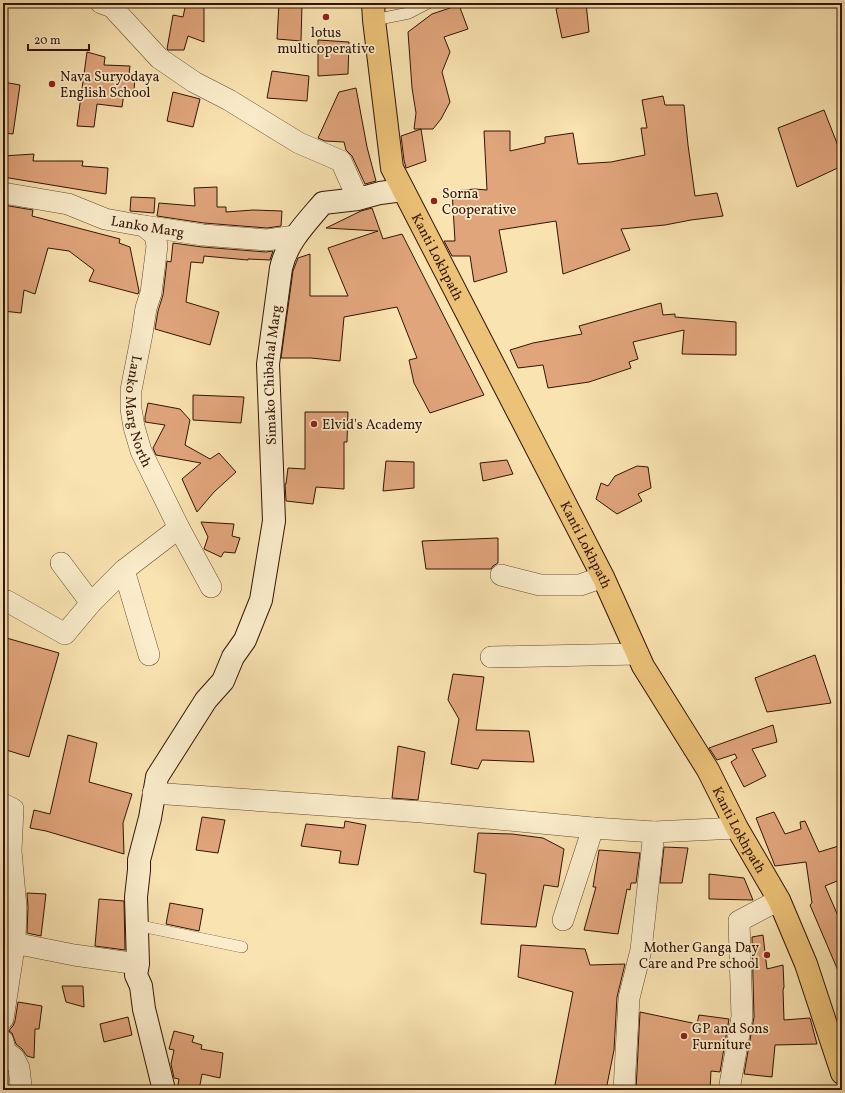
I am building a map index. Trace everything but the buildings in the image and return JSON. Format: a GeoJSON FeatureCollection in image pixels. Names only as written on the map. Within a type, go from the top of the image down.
{"type":"FeatureCollection","features":[{"type":"Feature","properties":{"kind":"main road","name":"Kanti Lokhpath"},"geometry":{"type":"LineString","coordinates":[[373,12],[392,168],[603,577],[643,666],[708,770],[737,828],[779,900],[806,964],[842,1073]]}},
{"type":"Feature","properties":{"kind":"main road","name":"Simako Chibahal Marg"},"geometry":{"type":"LineString","coordinates":[[164,1090],[144,1009],[140,986],[136,975],[138,964],[136,897],[139,860],[150,818],[153,793],[157,777],[206,700],[222,681],[232,656],[245,640],[261,600],[274,521],[268,364],[282,262],[295,236],[323,202],[358,199],[380,193],[403,190]]}},
{"type":"Feature","properties":{"kind":"street"},"geometry":{"type":"LineString","coordinates":[[101,3],[112,7],[159,58],[194,82],[229,100],[299,143],[341,161],[358,199]]}},
{"type":"Feature","properties":{"kind":"street","name":"Lanko Marg"},"geometry":{"type":"LineString","coordinates":[[3,193],[68,204],[105,219],[203,235],[267,240],[295,236]]}},
{"type":"Feature","properties":{"kind":"street","name":"Lanko Marg North"},"geometry":{"type":"LineString","coordinates":[[144,226],[155,235],[156,246],[151,293],[146,308],[131,390],[131,408],[134,427],[141,451],[179,528],[211,587]]}},
{"type":"Feature","properties":{"kind":"street"},"geometry":{"type":"LineString","coordinates":[[7,601],[65,634],[91,603],[124,570],[179,528]]}},
{"type":"Feature","properties":{"kind":"street"},"geometry":{"type":"LineString","coordinates":[[61,564],[91,603]]}},
{"type":"Feature","properties":{"kind":"street"},"geometry":{"type":"LineString","coordinates":[[124,570],[149,655]]}},
{"type":"Feature","properties":{"kind":"street"},"geometry":{"type":"LineString","coordinates":[[501,575],[540,585],[580,585],[603,577]]}},
{"type":"Feature","properties":{"kind":"street"},"geometry":{"type":"LineString","coordinates":[[491,657],[638,654]]}},
{"type":"Feature","properties":{"kind":"street"},"geometry":{"type":"LineString","coordinates":[[153,793],[422,812],[593,828],[654,832],[737,828]]}},
{"type":"Feature","properties":{"kind":"street"},"geometry":{"type":"LineString","coordinates":[[3,804],[13,809],[11,851],[16,907],[15,941],[3,1019]]}},
{"type":"Feature","properties":{"kind":"street"},"geometry":{"type":"LineString","coordinates":[[564,920],[593,828]]}},
{"type":"Feature","properties":{"kind":"street"},"geometry":{"type":"LineString","coordinates":[[624,1090],[629,998],[641,950],[654,832]]}},
{"type":"Feature","properties":{"kind":"street"},"geometry":{"type":"LineString","coordinates":[[729,1090],[742,1017],[739,921],[779,900]]}},
{"type":"Feature","properties":{"kind":"street"},"geometry":{"type":"LineString","coordinates":[[15,941],[19,944],[74,956],[138,964]]}},
{"type":"Feature","properties":{"kind":"street"},"geometry":{"type":"LineString","coordinates":[[3,1041],[5,1051],[14,1058],[19,1068],[20,1090]]}},
{"type":"Feature","properties":{"kind":"lane"},"geometry":{"type":"LineString","coordinates":[[373,12],[409,13],[428,3]]}},
{"type":"Feature","properties":{"kind":"lane"},"geometry":{"type":"LineString","coordinates":[[136,925],[242,947]]}},
{"type":"Feature","properties":{"kind":"place","name":"lotus multicoperative"},"geometry":{"type":"Point","coordinates":[326,17]}},
{"type":"Feature","properties":{"kind":"place","name":"Nava Suryodaya English School"},"geometry":{"type":"Point","coordinates":[52,84]}},
{"type":"Feature","properties":{"kind":"place","name":"Sorna Cooperative"},"geometry":{"type":"Point","coordinates":[434,201]}},
{"type":"Feature","properties":{"kind":"place","name":"Elvid's Academy"},"geometry":{"type":"Point","coordinates":[314,424]}},
{"type":"Feature","properties":{"kind":"place","name":"Mother Ganga Day Care and Pre school"},"geometry":{"type":"Point","coordinates":[767,955]}},
{"type":"Feature","properties":{"kind":"place","name":"GP and Sons Furniture"},"geometry":{"type":"Point","coordinates":[684,1036]}}]}
